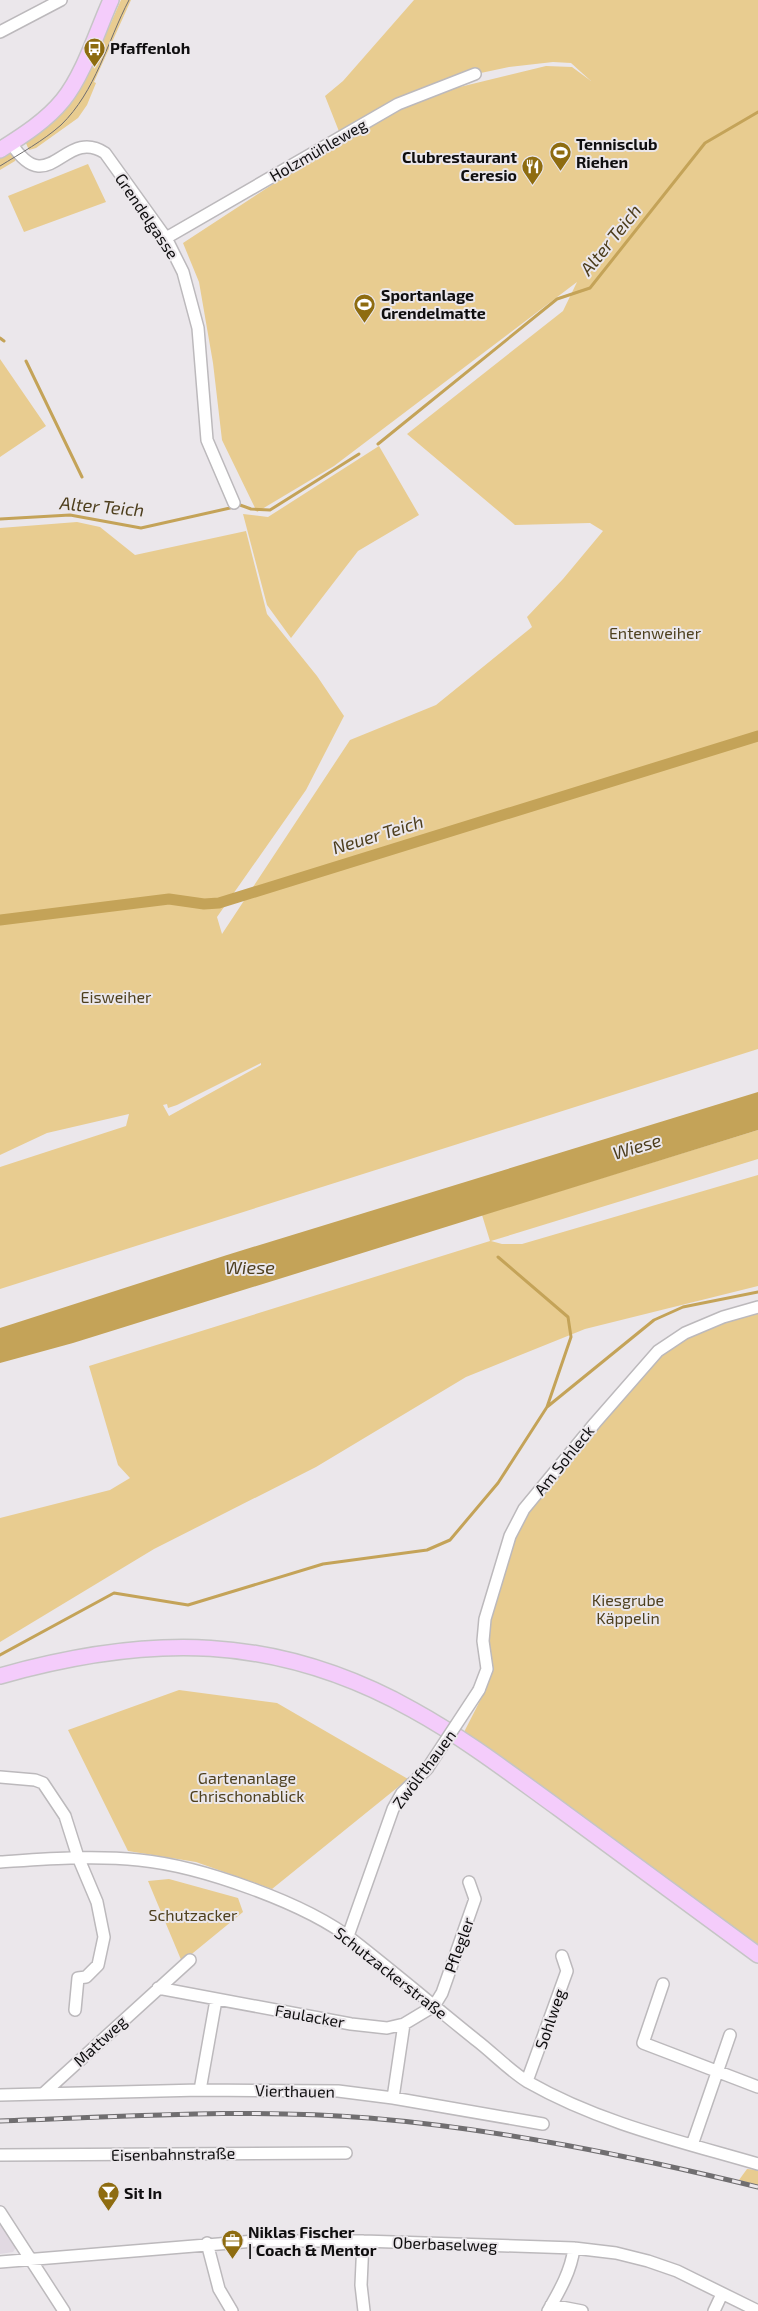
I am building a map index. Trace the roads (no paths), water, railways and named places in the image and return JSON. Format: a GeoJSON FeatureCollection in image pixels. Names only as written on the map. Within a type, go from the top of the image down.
{"type":"FeatureCollection","features":[{"type":"Feature","properties":{"kind":"main road"},"geometry":{"type":"LineString","coordinates":[[5,147],[40,122],[64,99],[78,74],[111,0]]}},
{"type":"Feature","properties":{"kind":"main road"},"geometry":{"type":"LineString","coordinates":[[0,1676],[97,1653],[162,1647],[237,1650],[311,1666],[381,1693],[414,1710],[477,1750],[758,1955]]}},
{"type":"Feature","properties":{"kind":"street"},"geometry":{"type":"LineString","coordinates":[[0,32],[61,0]]}},
{"type":"Feature","properties":{"kind":"street","name":"Holzmühleweg"},"geometry":{"type":"LineString","coordinates":[[166,238],[398,104],[476,74]]}},
{"type":"Feature","properties":{"kind":"street","name":"Grendelgasse"},"geometry":{"type":"LineString","coordinates":[[5,147],[26,162],[39,166],[51,164],[80,147],[98,148],[104,153],[166,238],[183,272],[193,303],[198,328],[207,440],[234,503]]}},
{"type":"Feature","properties":{"kind":"street","name":"Am Sohleck"},"geometry":{"type":"LineString","coordinates":[[479,1690],[486,1669],[483,1641],[485,1619],[510,1536],[524,1509],[658,1351],[686,1333],[723,1317],[758,1307]]}},
{"type":"Feature","properties":{"kind":"street","name":"Zwölfthauen"},"geometry":{"type":"LineString","coordinates":[[348,1936],[393,1809],[402,1793],[427,1769],[479,1690]]}},
{"type":"Feature","properties":{"kind":"street"},"geometry":{"type":"LineString","coordinates":[[0,1778],[43,1783],[65,1816],[78,1857],[97,1902],[104,1937],[98,1964],[86,1978],[78,1978],[75,2010]]}},
{"type":"Feature","properties":{"kind":"street","name":"Schutzackerstraße"},"geometry":{"type":"LineString","coordinates":[[0,1862],[78,1857],[140,1860],[203,1873],[269,1895],[302,1910],[348,1936],[526,2081],[578,2107],[622,2124],[758,2164]]}},
{"type":"Feature","properties":{"kind":"street","name":"Pflegler"},"geometry":{"type":"LineString","coordinates":[[434,2006],[442,1993],[475,1899],[469,1882]]}},
{"type":"Feature","properties":{"kind":"street","name":"Sohlweg"},"geometry":{"type":"LineString","coordinates":[[526,2081],[567,1971],[562,1956]]}},
{"type":"Feature","properties":{"kind":"street","name":"Mattweg"},"geometry":{"type":"LineString","coordinates":[[45,2092],[190,1960]]}},
{"type":"Feature","properties":{"kind":"street"},"geometry":{"type":"LineString","coordinates":[[663,1984],[643,2043],[758,2087]]}},
{"type":"Feature","properties":{"kind":"street","name":"Faulacker"},"geometry":{"type":"LineString","coordinates":[[158,1988],[351,2024],[386,2028],[404,2024],[434,2006]]}},
{"type":"Feature","properties":{"kind":"street"},"geometry":{"type":"LineString","coordinates":[[200,2090],[216,2000]]}},
{"type":"Feature","properties":{"kind":"street"},"geometry":{"type":"LineString","coordinates":[[393,2098],[404,2024]]}},
{"type":"Feature","properties":{"kind":"street"},"geometry":{"type":"LineString","coordinates":[[692,2145],[730,2035]]}},
{"type":"Feature","properties":{"kind":"street","name":"Vierthauen"},"geometry":{"type":"LineString","coordinates":[[45,2092],[338,2091],[393,2098],[543,2124]]}},
{"type":"Feature","properties":{"kind":"street"},"geometry":{"type":"LineString","coordinates":[[0,2095],[45,2092]]}},
{"type":"Feature","properties":{"kind":"street","name":"Eisenbahnstraße"},"geometry":{"type":"LineString","coordinates":[[0,2155],[346,2153]]}},
{"type":"Feature","properties":{"kind":"street"},"geometry":{"type":"LineString","coordinates":[[0,2212],[64,2311]]}},
{"type":"Feature","properties":{"kind":"street"},"geometry":{"type":"LineString","coordinates":[[363,2241],[361,2285],[364,2311]]}},
{"type":"Feature","properties":{"kind":"street","name":"Oberbaselweg"},"geometry":{"type":"LineString","coordinates":[[0,2262],[207,2243],[363,2241],[574,2248],[616,2253],[648,2261],[677,2271],[758,2311]]}},
{"type":"Feature","properties":{"kind":"street"},"geometry":{"type":"LineString","coordinates":[[207,2243],[219,2289],[232,2311]]}},
{"type":"Feature","properties":{"kind":"street"},"geometry":{"type":"LineString","coordinates":[[574,2248],[572,2263],[550,2308],[582,2311]]}},
{"type":"Feature","properties":{"kind":"street"},"geometry":{"type":"LineString","coordinates":[[714,2311],[722,2294]]}},
{"type":"Feature","properties":{"kind":"water","name":"Wiese"},"geometry":{"type":"Polygon","coordinates":[[[758,1092],[758,1130],[73,1343],[0,1363],[0,1328],[227,1255],[758,1092]]]}},
{"type":"Feature","properties":{"kind":"waterway","name":"Alter Teich"},"geometry":{"type":"LineString","coordinates":[[378,444],[557,299],[590,288],[705,143],[758,112]]}},
{"type":"Feature","properties":{"kind":"waterway"},"geometry":{"type":"LineString","coordinates":[[0,338],[4,341]]}},
{"type":"Feature","properties":{"kind":"waterway"},"geometry":{"type":"LineString","coordinates":[[26,361],[82,477]]}},
{"type":"Feature","properties":{"kind":"waterway","name":"Alter Teich"},"geometry":{"type":"LineString","coordinates":[[240,505],[251,509],[270,510],[359,454]]}},
{"type":"Feature","properties":{"kind":"waterway","name":"Alter Teich"},"geometry":{"type":"LineString","coordinates":[[0,519],[70,515],[141,528],[230,508]]}},
{"type":"Feature","properties":{"kind":"waterway","name":"Neuer Teich"},"geometry":{"type":"LineString","coordinates":[[0,920],[169,899],[204,904],[219,903],[758,736]]}},
{"type":"Feature","properties":{"kind":"waterway"},"geometry":{"type":"LineString","coordinates":[[0,1655],[114,1593],[188,1605],[323,1564],[427,1550],[450,1540],[498,1483],[547,1407],[571,1337],[568,1317],[498,1257]]}},
{"type":"Feature","properties":{"kind":"waterway"},"geometry":{"type":"LineString","coordinates":[[547,1407],[654,1320],[683,1307],[758,1292]]}},
{"type":"Feature","properties":{"kind":"tram line"},"geometry":{"type":"LineString","coordinates":[[0,166],[47,136],[73,112],[92,82],[129,0]]}},
{"type":"Feature","properties":{"kind":"railway"},"geometry":{"type":"LineString","coordinates":[[0,2121],[230,2114],[323,2115],[369,2118],[516,2136],[613,2154],[758,2187]]}},
{"type":"Feature","properties":{"kind":"place","name":"Pfaffenloh"},"geometry":{"type":"Point","coordinates":[94,67]}},
{"type":"Feature","properties":{"kind":"place","name":"Tennisclub Riehen"},"geometry":{"type":"Point","coordinates":[560,172]}},
{"type":"Feature","properties":{"kind":"place","name":"Clubrestaurant Ceresio"},"geometry":{"type":"Point","coordinates":[533,185]}},
{"type":"Feature","properties":{"kind":"place","name":"Sportanlage Grendelmatte"},"geometry":{"type":"Point","coordinates":[365,323]}},
{"type":"Feature","properties":{"kind":"place","name":"Sit In"},"geometry":{"type":"Point","coordinates":[108,2212]}},
{"type":"Feature","properties":{"kind":"place","name":"Niklas Fischer | Coach & Mentor"},"geometry":{"type":"Point","coordinates":[232,2260]}},
{"type":"Feature","properties":{"kind":"park label","name":"Entenweiher"},"geometry":{"type":"Point","coordinates":[655,633]}},
{"type":"Feature","properties":{"kind":"park label","name":"Eisweiher"},"geometry":{"type":"Point","coordinates":[116,997]}},
{"type":"Feature","properties":{"kind":"park label","name":"Kiesgrube Käppelin"},"geometry":{"type":"Point","coordinates":[628,1609]}},
{"type":"Feature","properties":{"kind":"park label","name":"Gartenanlage Chrischonablick"},"geometry":{"type":"Point","coordinates":[247,1787]}},
{"type":"Feature","properties":{"kind":"park label","name":"Schutzacker"},"geometry":{"type":"Point","coordinates":[193,1915]}}]}
